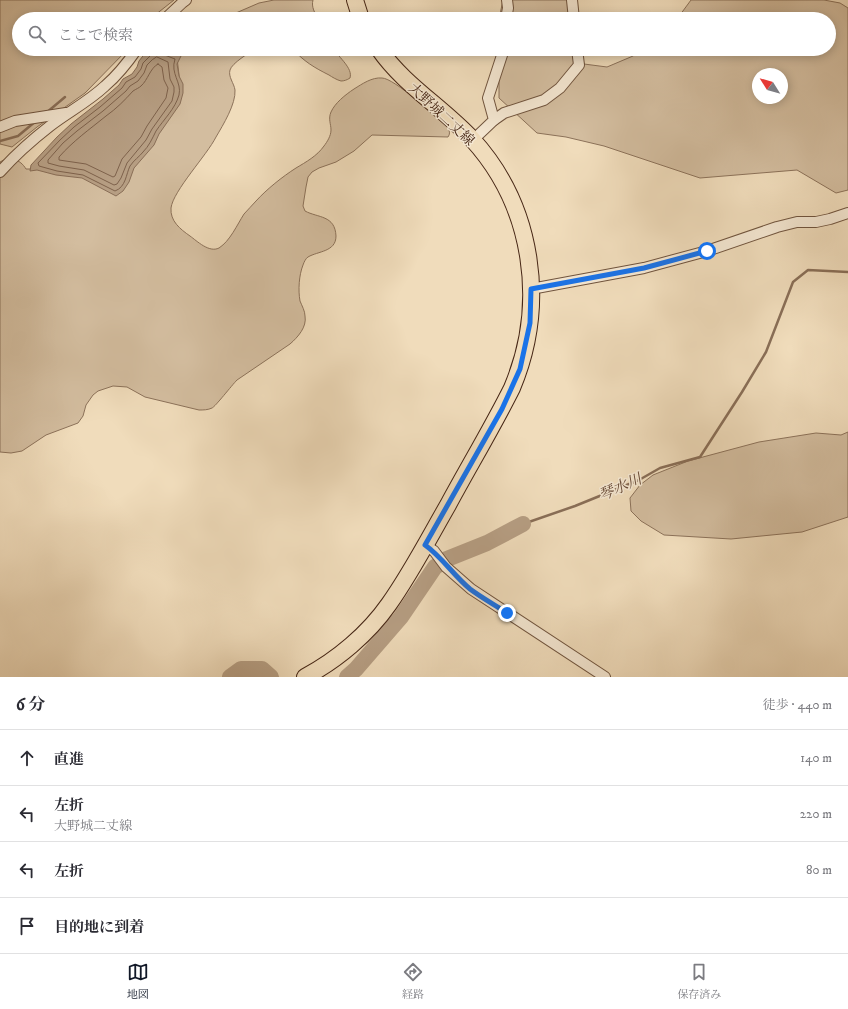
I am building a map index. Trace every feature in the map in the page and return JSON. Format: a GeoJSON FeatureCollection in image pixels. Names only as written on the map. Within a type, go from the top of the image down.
{"type":"FeatureCollection","features":[{"type":"Feature","properties":{"kind":"main road"},"geometry":{"type":"LineString","coordinates":[[354,0],[359,12]]}},
{"type":"Feature","properties":{"kind":"main road","name":"大野城二丈線"},"geometry":{"type":"LineString","coordinates":[[305,677],[332,660],[370,627],[431,550],[502,409],[520,369],[530,323],[531,289],[527,245],[507,191],[496,172],[473,140],[406,81],[393,68],[384,56]]}},
{"type":"Feature","properties":{"kind":"street"},"geometry":{"type":"LineString","coordinates":[[172,12],[186,0]]}},
{"type":"Feature","properties":{"kind":"street"},"geometry":{"type":"LineString","coordinates":[[507,0],[507,12]]}},
{"type":"Feature","properties":{"kind":"street"},"geometry":{"type":"LineString","coordinates":[[572,0],[573,12]]}},
{"type":"Feature","properties":{"kind":"street"},"geometry":{"type":"LineString","coordinates":[[0,172],[29,143],[106,86],[125,66],[132,56]]}},
{"type":"Feature","properties":{"kind":"street"},"geometry":{"type":"LineString","coordinates":[[494,120],[488,98],[502,56]]}},
{"type":"Feature","properties":{"kind":"street"},"geometry":{"type":"LineString","coordinates":[[473,140],[494,120],[504,113],[544,100],[560,88],[579,65],[578,56]]}},
{"type":"Feature","properties":{"kind":"street"},"geometry":{"type":"LineString","coordinates":[[0,126],[16,121],[70,112]]}},
{"type":"Feature","properties":{"kind":"street"},"geometry":{"type":"LineString","coordinates":[[531,289],[650,267],[707,251],[777,227],[797,222],[823,220],[848,214]]}},
{"type":"Feature","properties":{"kind":"street"},"geometry":{"type":"LineString","coordinates":[[431,550],[446,567],[470,589],[605,677]]}},
{"type":"Feature","properties":{"kind":"shaded area"},"geometry":{"type":"Polygon","coordinates":[[[0,0],[174,0],[159,12],[12,12],[12,56],[121,56],[85,93],[37,127],[12,147],[0,144],[0,0]]]}},
{"type":"Feature","properties":{"kind":"shaded area"},"geometry":{"type":"Polygon","coordinates":[[[274,0],[313,0],[313,8],[315,12],[238,12],[259,3],[274,0]]]}},
{"type":"Feature","properties":{"kind":"shaded area"},"geometry":{"type":"Polygon","coordinates":[[[503,0],[568,0],[571,12],[500,12],[503,0]]]}},
{"type":"Feature","properties":{"kind":"shaded area"},"geometry":{"type":"Polygon","coordinates":[[[691,0],[824,0],[840,3],[848,8],[848,190],[836,193],[797,170],[700,178],[604,146],[566,137],[537,133],[499,98],[499,56],[582,56],[584,64],[607,67],[633,56],[836,56],[836,12],[682,12],[691,0]]]}},
{"type":"Feature","properties":{"kind":"shaded area"},"geometry":{"type":"Polygon","coordinates":[[[178,56],[244,56],[234,64],[230,70],[235,96],[225,121],[212,145],[178,192],[171,208],[172,217],[179,227],[207,248],[215,249],[223,245],[230,237],[244,214],[260,197],[280,179],[321,150],[328,141],[331,130],[330,117],[333,109],[347,94],[367,81],[382,78],[396,84],[416,99],[443,123],[448,128],[449,135],[448,137],[372,135],[354,151],[336,162],[312,172],[308,177],[303,206],[305,211],[325,218],[333,224],[336,236],[333,245],[330,248],[308,257],[303,265],[299,287],[300,301],[305,314],[305,324],[299,335],[290,344],[237,380],[212,408],[207,410],[199,410],[145,397],[127,387],[113,386],[98,391],[93,395],[86,405],[83,416],[78,423],[46,435],[22,451],[11,453],[0,452],[0,162],[11,159],[21,163],[26,169],[41,169],[180,83],[177,58],[178,56]]]}},
{"type":"Feature","properties":{"kind":"shaded area"},"geometry":{"type":"Polygon","coordinates":[[[300,56],[339,56],[348,67],[350,78],[341,81],[319,70],[300,56]]]}},
{"type":"Feature","properties":{"kind":"shaded area"},"geometry":{"type":"Polygon","coordinates":[[[848,432],[848,517],[802,532],[731,539],[664,535],[641,521],[631,511],[630,498],[640,485],[653,475],[688,461],[759,442],[816,433],[841,435],[848,432]]]}},
{"type":"Feature","properties":{"kind":"water"},"geometry":{"type":"Polygon","coordinates":[[[143,56],[181,56],[177,64],[179,76],[183,84],[183,93],[180,104],[159,134],[154,145],[134,168],[129,182],[123,191],[116,196],[82,178],[56,175],[37,170],[30,171],[31,165],[57,137],[119,85],[123,79],[132,74],[143,56]]]}},
{"type":"Feature","properties":{"kind":"waterway"},"geometry":{"type":"LineString","coordinates":[[46,113],[65,97]]}},
{"type":"Feature","properties":{"kind":"waterway"},"geometry":{"type":"LineString","coordinates":[[0,141],[18,136],[36,121]]}},
{"type":"Feature","properties":{"kind":"waterway","name":"琴水川"},"geometry":{"type":"LineString","coordinates":[[523,524],[575,506],[639,480],[660,468],[700,457],[766,352],[793,282],[808,270],[848,272]]}},
{"type":"Feature","properties":{"kind":"waterway","name":"琴水川"},"geometry":{"type":"LineString","coordinates":[[347,677],[356,669],[401,617],[435,567],[447,559],[487,543],[523,524]]}},
{"type":"Feature","properties":{"kind":"waterway","name":"琴水川"},"geometry":{"type":"LineString","coordinates":[[230,677],[241,669],[262,669],[271,677]]}},
{"type":"Feature","properties":{"kind":"route"},"geometry":{"type":"LineString","coordinates":[[507,613],[470,589],[446,567],[434,551],[425,545],[502,409],[520,369],[530,323],[532,304],[531,289],[664,264],[707,251]]}}]}
